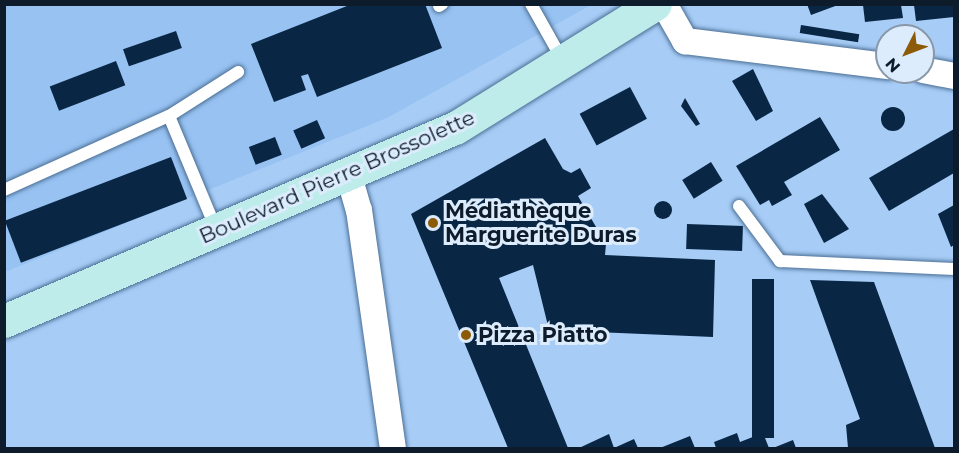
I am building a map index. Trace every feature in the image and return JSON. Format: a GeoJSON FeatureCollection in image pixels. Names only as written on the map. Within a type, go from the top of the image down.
{"type":"FeatureCollection","features":[{"type":"Feature","properties":{"kind":"main road","name":"Boulevard Pierre Brossolette"},"geometry":{"type":"LineString","coordinates":[[4,321],[349,176],[455,128],[655,4]]}},
{"type":"Feature","properties":{"kind":"street"},"geometry":{"type":"LineString","coordinates":[[664,4],[685,41],[875,65]]}},
{"type":"Feature","properties":{"kind":"street"},"geometry":{"type":"LineString","coordinates":[[935,72],[954,76]]}},
{"type":"Feature","properties":{"kind":"street"},"geometry":{"type":"LineString","coordinates":[[349,176],[359,210],[393,448]]}},
{"type":"Feature","properties":{"kind":"lane"},"geometry":{"type":"LineString","coordinates":[[531,4],[564,62]]}},
{"type":"Feature","properties":{"kind":"lane"},"geometry":{"type":"LineString","coordinates":[[4,190],[169,116],[238,72]]}},
{"type":"Feature","properties":{"kind":"lane"},"geometry":{"type":"LineString","coordinates":[[169,116],[217,232]]}},
{"type":"Feature","properties":{"kind":"lane"},"geometry":{"type":"LineString","coordinates":[[740,206],[780,261],[954,269]]}},
{"type":"Feature","properties":{"kind":"shaded area"},"geometry":{"type":"Polygon","coordinates":[[[5,5],[591,5],[387,118],[5,272],[5,5]]]}},
{"type":"Feature","properties":{"kind":"building"},"geometry":{"type":"Polygon","coordinates":[[[352,4],[425,4],[442,48],[317,97],[308,74],[301,76],[306,90],[274,102],[251,44],[352,4]]]}},
{"type":"Feature","properties":{"kind":"building"},"geometry":{"type":"Polygon","coordinates":[[[807,4],[838,4],[838,5],[811,15],[807,4]]]}},
{"type":"Feature","properties":{"kind":"building"},"geometry":{"type":"Polygon","coordinates":[[[863,5],[901,5],[903,18],[865,22],[863,5]]]}},
{"type":"Feature","properties":{"kind":"building"},"geometry":{"type":"Polygon","coordinates":[[[914,5],[954,5],[954,17],[916,21],[914,5]]]}},
{"type":"Feature","properties":{"kind":"building"},"geometry":{"type":"Polygon","coordinates":[[[801,25],[859,34],[858,42],[800,33],[801,25]]]}},
{"type":"Feature","properties":{"kind":"building"},"geometry":{"type":"Polygon","coordinates":[[[176,31],[182,48],[129,66],[123,49],[176,31]]]}},
{"type":"Feature","properties":{"kind":"building"},"geometry":{"type":"Polygon","coordinates":[[[116,61],[125,85],[59,111],[50,86],[116,61]]]}},
{"type":"Feature","properties":{"kind":"building"},"geometry":{"type":"Polygon","coordinates":[[[753,69],[773,111],[756,121],[732,81],[753,69]]]}},
{"type":"Feature","properties":{"kind":"building"},"geometry":{"type":"Polygon","coordinates":[[[630,87],[647,119],[597,146],[580,114],[630,87]]]}},
{"type":"Feature","properties":{"kind":"building"},"geometry":{"type":"Polygon","coordinates":[[[685,98],[700,124],[696,126],[681,106],[685,98]]]}},
{"type":"Feature","properties":{"kind":"building"},"geometry":{"type":"Polygon","coordinates":[[[893,107],[902,110],[905,119],[902,128],[893,131],[884,128],[881,119],[884,110],[893,107]]]}},
{"type":"Feature","properties":{"kind":"building"},"geometry":{"type":"Polygon","coordinates":[[[820,117],[840,150],[784,182],[792,195],[772,206],[769,200],[760,205],[736,166],[820,117]]]}},
{"type":"Feature","properties":{"kind":"building"},"geometry":{"type":"Polygon","coordinates":[[[317,120],[325,138],[301,149],[293,131],[317,120]]]}},
{"type":"Feature","properties":{"kind":"building"},"geometry":{"type":"Polygon","coordinates":[[[954,129],[954,173],[889,211],[869,178],[954,129]]]}},
{"type":"Feature","properties":{"kind":"building"},"geometry":{"type":"Polygon","coordinates":[[[275,137],[282,155],[256,165],[249,147],[275,137]]]}},
{"type":"Feature","properties":{"kind":"building"},"geometry":{"type":"Polygon","coordinates":[[[545,138],[563,169],[571,173],[580,168],[591,188],[578,196],[606,244],[605,255],[715,260],[713,337],[549,330],[533,265],[499,278],[568,448],[508,448],[411,214],[545,138]]]}},
{"type":"Feature","properties":{"kind":"building"},"geometry":{"type":"Polygon","coordinates":[[[171,157],[187,199],[21,263],[5,221],[171,157]]]}},
{"type":"Feature","properties":{"kind":"building"},"geometry":{"type":"Polygon","coordinates":[[[711,162],[723,181],[694,199],[682,180],[711,162]]]}},
{"type":"Feature","properties":{"kind":"building"},"geometry":{"type":"Polygon","coordinates":[[[822,194],[849,229],[824,243],[804,204],[822,194]]]}},
{"type":"Feature","properties":{"kind":"building"},"geometry":{"type":"Polygon","coordinates":[[[659,201],[667,201],[672,206],[670,217],[659,219],[654,214],[654,206],[659,201]]]}},
{"type":"Feature","properties":{"kind":"building"},"geometry":{"type":"Polygon","coordinates":[[[954,205],[954,245],[951,247],[938,214],[954,205]]]}},
{"type":"Feature","properties":{"kind":"building"},"geometry":{"type":"Polygon","coordinates":[[[687,224],[743,226],[742,251],[686,249],[687,224]]]}},
{"type":"Feature","properties":{"kind":"building"},"geometry":{"type":"Polygon","coordinates":[[[752,279],[774,279],[774,438],[752,438],[752,279]]]}},
{"type":"Feature","properties":{"kind":"building"},"geometry":{"type":"Polygon","coordinates":[[[810,280],[874,282],[935,448],[848,448],[846,425],[860,419],[810,280]]]}},
{"type":"Feature","properties":{"kind":"building"},"geometry":{"type":"Polygon","coordinates":[[[737,433],[740,442],[763,433],[769,448],[716,448],[714,442],[737,433]]]}},
{"type":"Feature","properties":{"kind":"building"},"geometry":{"type":"Polygon","coordinates":[[[609,434],[614,448],[579,448],[609,434]]]}},
{"type":"Feature","properties":{"kind":"building"},"geometry":{"type":"Polygon","coordinates":[[[690,436],[695,448],[660,448],[690,436]]]}},
{"type":"Feature","properties":{"kind":"building"},"geometry":{"type":"Polygon","coordinates":[[[634,439],[638,448],[614,448],[634,439]]]}},
{"type":"Feature","properties":{"kind":"building"},"geometry":{"type":"Polygon","coordinates":[[[793,440],[796,448],[773,448],[793,440]]]}},
{"type":"Feature","properties":{"kind":"place","name":"Médiathèque Marguerite Duras"},"geometry":{"type":"Point","coordinates":[433,223]}},
{"type":"Feature","properties":{"kind":"place","name":"Pizza Piatto"},"geometry":{"type":"Point","coordinates":[466,335]}}]}
